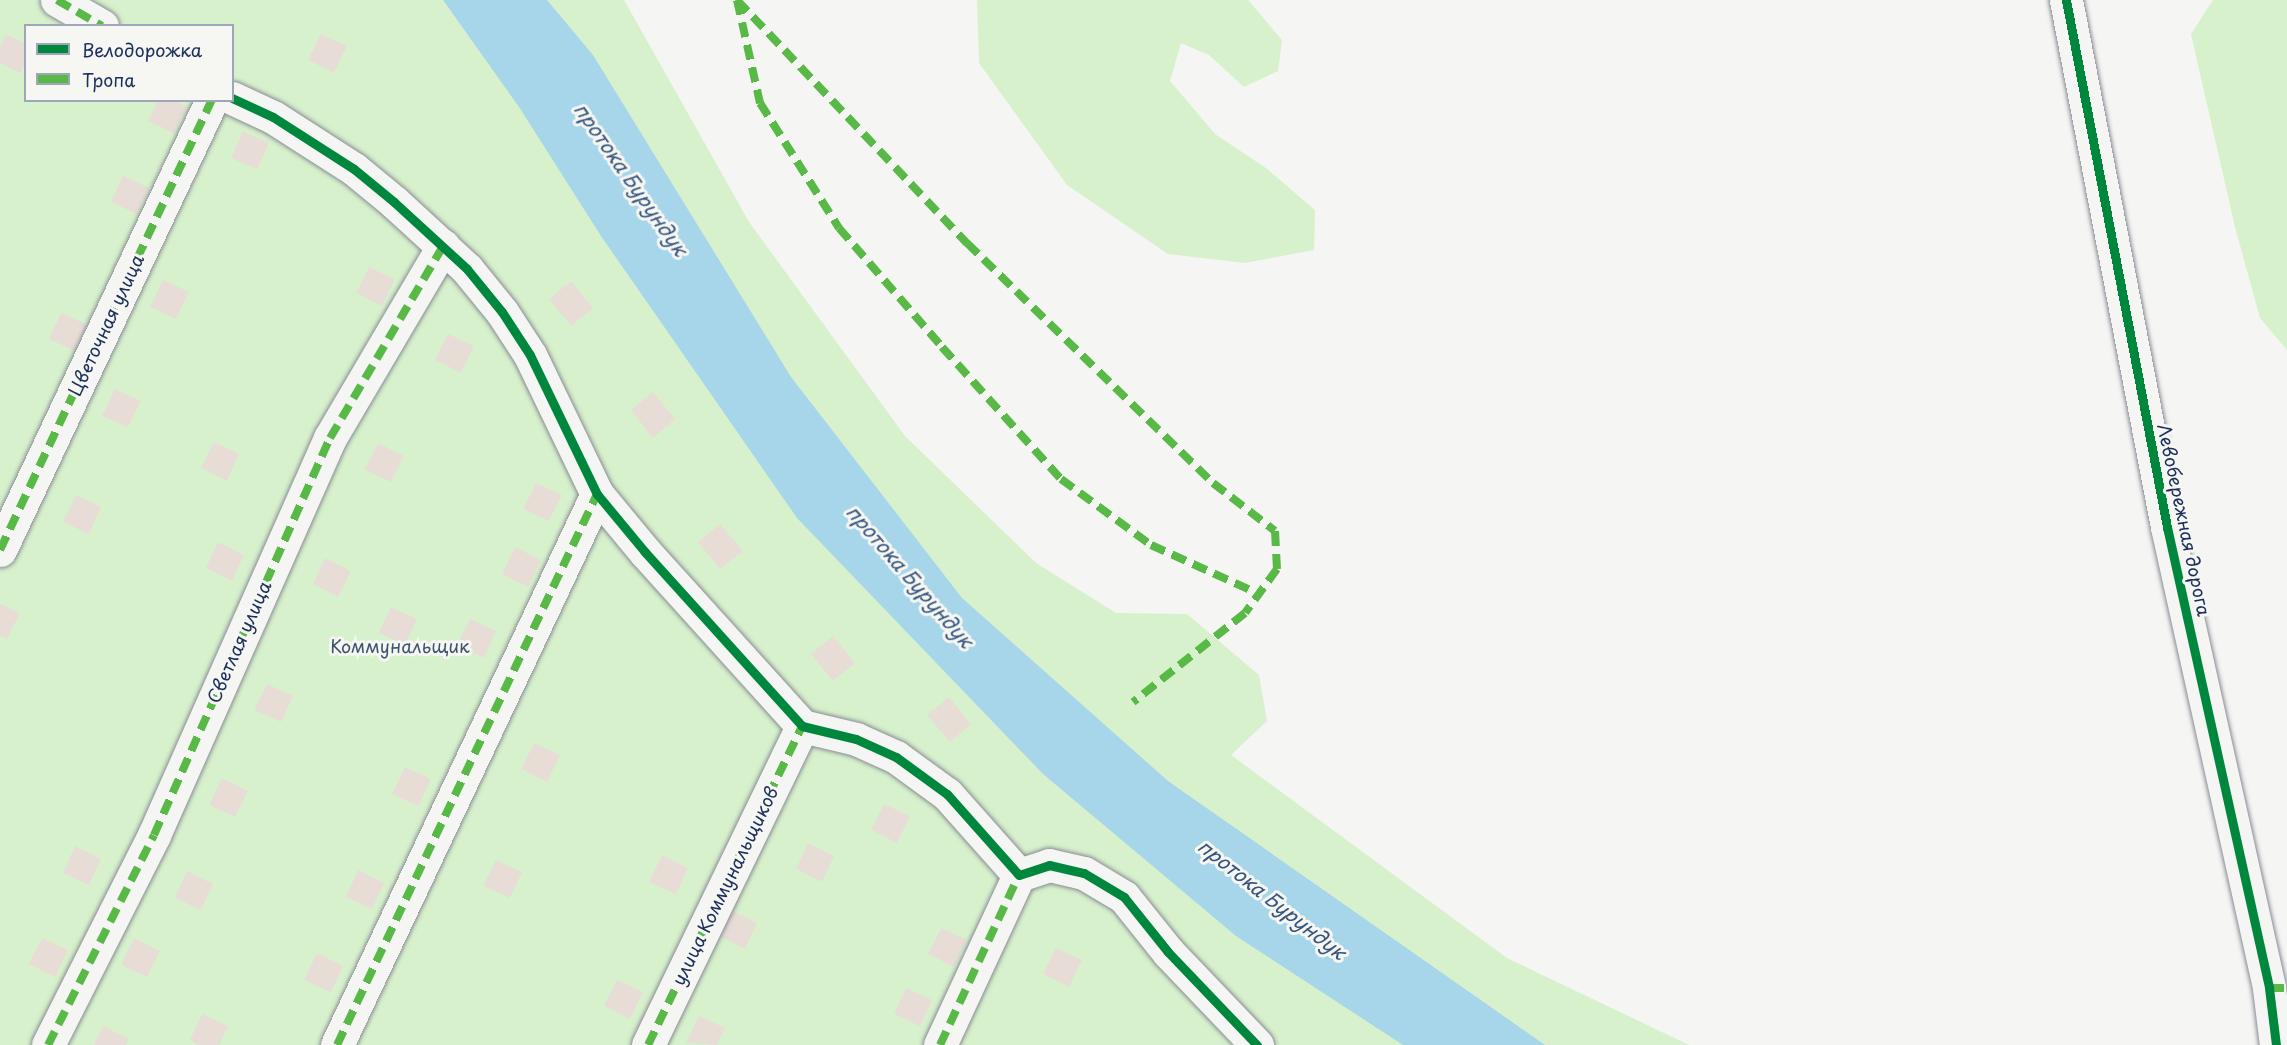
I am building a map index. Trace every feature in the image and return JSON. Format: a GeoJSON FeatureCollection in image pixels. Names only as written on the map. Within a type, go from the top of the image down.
{"type":"FeatureCollection","features":[{"type":"Feature","properties":{"kind":"street"},"geometry":{"type":"LineString","coordinates":[[57,0],[99,24]]}},
{"type":"Feature","properties":{"kind":"street","name":"Левобережная дорога"},"geometry":{"type":"LineString","coordinates":[[2066,0],[2167,527],[2269,988],[2276,1045]]}},
{"type":"Feature","properties":{"kind":"street"},"geometry":{"type":"LineString","coordinates":[[234,99],[273,117],[354,169],[467,269],[502,312],[530,355],[597,494],[645,552],[802,726],[856,740],[896,757],[947,794],[1019,875]]}},
{"type":"Feature","properties":{"kind":"street","name":"Цветочная улица"},"geometry":{"type":"LineString","coordinates":[[0,550],[211,102]]}},
{"type":"Feature","properties":{"kind":"street","name":"Светлая улица"},"geometry":{"type":"LineString","coordinates":[[48,1045],[154,835],[330,438],[443,246]]}},
{"type":"Feature","properties":{"kind":"street"},"geometry":{"type":"LineString","coordinates":[[337,1045],[597,494]]}},
{"type":"Feature","properties":{"kind":"street","name":"улица Коммунальщиков"},"geometry":{"type":"LineString","coordinates":[[648,1045],[802,726]]}},
{"type":"Feature","properties":{"kind":"street"},"geometry":{"type":"LineString","coordinates":[[940,1045],[1019,875],[1049,865],[1084,873],[1124,897],[1168,952],[1257,1045]]}},
{"type":"Feature","properties":{"kind":"green space","name":"Коммунальщик"},"geometry":{"type":"Polygon","coordinates":[[[0,0],[624,0],[749,222],[905,436],[1036,563],[1116,613],[1187,614],[1259,675],[1267,721],[1231,755],[1507,958],[1689,1045],[0,1045],[0,0]]]}},
{"type":"Feature","properties":{"kind":"green space"},"geometry":{"type":"Polygon","coordinates":[[[977,0],[1248,0],[1282,40],[1278,71],[1244,87],[1209,55],[1181,43],[1170,81],[1215,134],[1266,168],[1315,210],[1314,250],[1245,263],[1168,254],[1067,185],[979,63],[977,0]]]}},
{"type":"Feature","properties":{"kind":"green space"},"geometry":{"type":"Polygon","coordinates":[[[2213,0],[2287,0],[2287,350],[2260,318],[2235,227],[2191,34],[2213,0]]]}},
{"type":"Feature","properties":{"kind":"water","name":"протока Бурундук"},"geometry":{"type":"Polygon","coordinates":[[[443,0],[547,0],[593,55],[791,377],[962,598],[1168,781],[1545,1045],[1403,1045],[1236,936],[1043,774],[797,518],[601,236],[519,107],[443,0]]]}},
{"type":"Feature","properties":{"kind":"building"},"geometry":{"type":"Polygon","coordinates":[[[6,34],[24,43],[24,65],[20,73],[0,63],[0,47],[6,34]]]}},
{"type":"Feature","properties":{"kind":"building"},"geometry":{"type":"Polygon","coordinates":[[[321,34],[347,46],[334,73],[308,60],[321,34]]]}},
{"type":"Feature","properties":{"kind":"building"},"geometry":{"type":"Polygon","coordinates":[[[157,102],[177,102],[187,107],[174,133],[148,121],[157,102]]]}},
{"type":"Feature","properties":{"kind":"building"},"geometry":{"type":"Polygon","coordinates":[[[243,131],[269,143],[257,169],[231,158],[243,131]]]}},
{"type":"Feature","properties":{"kind":"building"},"geometry":{"type":"Polygon","coordinates":[[[123,176],[149,188],[137,214],[111,202],[123,176]]]}},
{"type":"Feature","properties":{"kind":"building"},"geometry":{"type":"Polygon","coordinates":[[[369,267],[395,279],[382,306],[356,293],[369,267]]]}},
{"type":"Feature","properties":{"kind":"building"},"geometry":{"type":"Polygon","coordinates":[[[163,280],[189,292],[176,319],[150,307],[163,280]]]}},
{"type":"Feature","properties":{"kind":"building"},"geometry":{"type":"Polygon","coordinates":[[[571,281],[593,308],[571,326],[549,299],[571,281]]]}},
{"type":"Feature","properties":{"kind":"building"},"geometry":{"type":"Polygon","coordinates":[[[61,313],[88,325],[75,351],[49,339],[61,313]]]}},
{"type":"Feature","properties":{"kind":"building"},"geometry":{"type":"Polygon","coordinates":[[[448,334],[474,346],[461,373],[435,360],[448,334]]]}},
{"type":"Feature","properties":{"kind":"building"},"geometry":{"type":"Polygon","coordinates":[[[115,389],[141,401],[128,427],[102,416],[115,389]]]}},
{"type":"Feature","properties":{"kind":"building"},"geometry":{"type":"Polygon","coordinates":[[[653,392],[675,419],[653,438],[631,410],[653,392]]]}},
{"type":"Feature","properties":{"kind":"building"},"geometry":{"type":"Polygon","coordinates":[[[214,442],[239,454],[227,481],[201,468],[214,442]]]}},
{"type":"Feature","properties":{"kind":"building"},"geometry":{"type":"Polygon","coordinates":[[[378,443],[404,456],[391,482],[365,470],[378,443]]]}},
{"type":"Feature","properties":{"kind":"building"},"geometry":{"type":"Polygon","coordinates":[[[536,483],[562,495],[549,521],[523,509],[536,483]]]}},
{"type":"Feature","properties":{"kind":"building"},"geometry":{"type":"Polygon","coordinates":[[[76,495],[101,507],[89,534],[63,522],[76,495]]]}},
{"type":"Feature","properties":{"kind":"building"},"geometry":{"type":"Polygon","coordinates":[[[720,524],[743,551],[720,569],[698,542],[720,524]]]}},
{"type":"Feature","properties":{"kind":"building"},"geometry":{"type":"Polygon","coordinates":[[[218,542],[244,555],[232,581],[206,568],[218,542]]]}},
{"type":"Feature","properties":{"kind":"building"},"geometry":{"type":"Polygon","coordinates":[[[515,547],[541,560],[528,587],[502,574],[515,547]]]}},
{"type":"Feature","properties":{"kind":"building"},"geometry":{"type":"Polygon","coordinates":[[[325,558],[351,571],[338,597],[313,584],[325,558]]]}},
{"type":"Feature","properties":{"kind":"building"},"geometry":{"type":"Polygon","coordinates":[[[0,604],[20,613],[7,639],[0,636],[0,604]]]}},
{"type":"Feature","properties":{"kind":"building"},"geometry":{"type":"Polygon","coordinates":[[[391,607],[417,619],[405,645],[379,633],[391,607]]]}},
{"type":"Feature","properties":{"kind":"building"},"geometry":{"type":"Polygon","coordinates":[[[470,619],[496,631],[484,658],[457,645],[470,619]]]}},
{"type":"Feature","properties":{"kind":"building"},"geometry":{"type":"Polygon","coordinates":[[[833,636],[855,663],[833,681],[811,654],[833,636]]]}},
{"type":"Feature","properties":{"kind":"building"},"geometry":{"type":"Polygon","coordinates":[[[267,684],[293,696],[281,722],[254,710],[267,684]]]}},
{"type":"Feature","properties":{"kind":"building"},"geometry":{"type":"Polygon","coordinates":[[[949,697],[971,724],[950,742],[927,715],[949,697]]]}},
{"type":"Feature","properties":{"kind":"building"},"geometry":{"type":"Polygon","coordinates":[[[534,743],[560,755],[547,782],[521,769],[534,743]]]}},
{"type":"Feature","properties":{"kind":"building"},"geometry":{"type":"Polygon","coordinates":[[[405,767],[431,779],[418,806],[392,794],[405,767]]]}},
{"type":"Feature","properties":{"kind":"building"},"geometry":{"type":"Polygon","coordinates":[[[222,778],[248,791],[235,817],[209,805],[222,778]]]}},
{"type":"Feature","properties":{"kind":"building"},"geometry":{"type":"Polygon","coordinates":[[[884,804],[910,816],[897,843],[871,830],[884,804]]]}},
{"type":"Feature","properties":{"kind":"building"},"geometry":{"type":"Polygon","coordinates":[[[808,843],[834,856],[822,882],[796,869],[808,843]]]}},
{"type":"Feature","properties":{"kind":"building"},"geometry":{"type":"Polygon","coordinates":[[[75,846],[101,859],[89,885],[63,873],[75,846]]]}},
{"type":"Feature","properties":{"kind":"building"},"geometry":{"type":"Polygon","coordinates":[[[662,855],[688,868],[676,894],[649,882],[662,855]]]}},
{"type":"Feature","properties":{"kind":"building"},"geometry":{"type":"Polygon","coordinates":[[[496,860],[522,872],[510,898],[483,886],[496,860]]]}},
{"type":"Feature","properties":{"kind":"building"},"geometry":{"type":"Polygon","coordinates":[[[358,870],[384,883],[372,909],[346,897],[358,870]]]}},
{"type":"Feature","properties":{"kind":"building"},"geometry":{"type":"Polygon","coordinates":[[[187,871],[213,884],[201,910],[175,898],[187,871]]]}},
{"type":"Feature","properties":{"kind":"building"},"geometry":{"type":"Polygon","coordinates":[[[731,910],[757,923],[745,949],[719,936],[731,910]]]}},
{"type":"Feature","properties":{"kind":"building"},"geometry":{"type":"Polygon","coordinates":[[[941,928],[967,940],[954,967],[928,954],[941,928]]]}},
{"type":"Feature","properties":{"kind":"building"},"geometry":{"type":"Polygon","coordinates":[[[42,938],[68,950],[55,977],[29,964],[42,938]]]}},
{"type":"Feature","properties":{"kind":"building"},"geometry":{"type":"Polygon","coordinates":[[[134,938],[160,951],[147,977],[121,965],[134,938]]]}},
{"type":"Feature","properties":{"kind":"building"},"geometry":{"type":"Polygon","coordinates":[[[1056,948],[1082,960],[1069,987],[1043,974],[1056,948]]]}},
{"type":"Feature","properties":{"kind":"building"},"geometry":{"type":"Polygon","coordinates":[[[317,953],[343,966],[331,992],[304,980],[317,953]]]}},
{"type":"Feature","properties":{"kind":"building"},"geometry":{"type":"Polygon","coordinates":[[[617,980],[643,992],[630,1019],[604,1006],[617,980]]]}},
{"type":"Feature","properties":{"kind":"building"},"geometry":{"type":"Polygon","coordinates":[[[906,988],[932,1000],[920,1026],[894,1014],[906,988]]]}},
{"type":"Feature","properties":{"kind":"building"},"geometry":{"type":"Polygon","coordinates":[[[202,1014],[228,1026],[219,1045],[200,1045],[190,1040],[202,1014]]]}},
{"type":"Feature","properties":{"kind":"building"},"geometry":{"type":"Polygon","coordinates":[[[699,1016],[725,1028],[717,1045],[686,1043],[699,1016]]]}},
{"type":"Feature","properties":{"kind":"building"},"geometry":{"type":"Polygon","coordinates":[[[103,1026],[129,1039],[126,1045],[94,1045],[103,1026]]]}},
{"type":"Feature","properties":{"kind":"marked path"},"geometry":{"type":"LineString","coordinates":[[57,0],[99,24]]}},
{"type":"Feature","properties":{"kind":"marked path"},"geometry":{"type":"LineString","coordinates":[[737,0],[967,243],[1213,483],[1275,531],[1277,569],[1245,613],[1133,702]]}},
{"type":"Feature","properties":{"kind":"marked path"},"geometry":{"type":"LineString","coordinates":[[737,0],[760,103],[839,228],[942,347],[1061,479],[1151,545],[1259,594]]}},
{"type":"Feature","properties":{"kind":"marked path"},"geometry":{"type":"LineString","coordinates":[[0,550],[211,102]]}},
{"type":"Feature","properties":{"kind":"marked path"},"geometry":{"type":"LineString","coordinates":[[48,1045],[154,835],[330,438],[443,246]]}},
{"type":"Feature","properties":{"kind":"marked path"},"geometry":{"type":"LineString","coordinates":[[337,1045],[597,494]]}},
{"type":"Feature","properties":{"kind":"marked path"},"geometry":{"type":"LineString","coordinates":[[648,1045],[802,726]]}},
{"type":"Feature","properties":{"kind":"marked path"},"geometry":{"type":"LineString","coordinates":[[940,1045],[1019,875]]}},
{"type":"Feature","properties":{"kind":"marked path"},"geometry":{"type":"LineString","coordinates":[[2269,988],[2287,988]]}},
{"type":"Feature","properties":{"kind":"cycle path"},"geometry":{"type":"LineString","coordinates":[[2066,0],[2167,527],[2269,988],[2276,1045]]}},
{"type":"Feature","properties":{"kind":"cycle path"},"geometry":{"type":"LineString","coordinates":[[234,99],[273,117],[354,169],[467,269],[502,312],[530,355],[597,494],[645,552],[802,726],[856,739],[896,757],[947,794],[1019,875],[1049,865],[1084,873],[1124,897],[1168,952],[1257,1045]]}}]}
